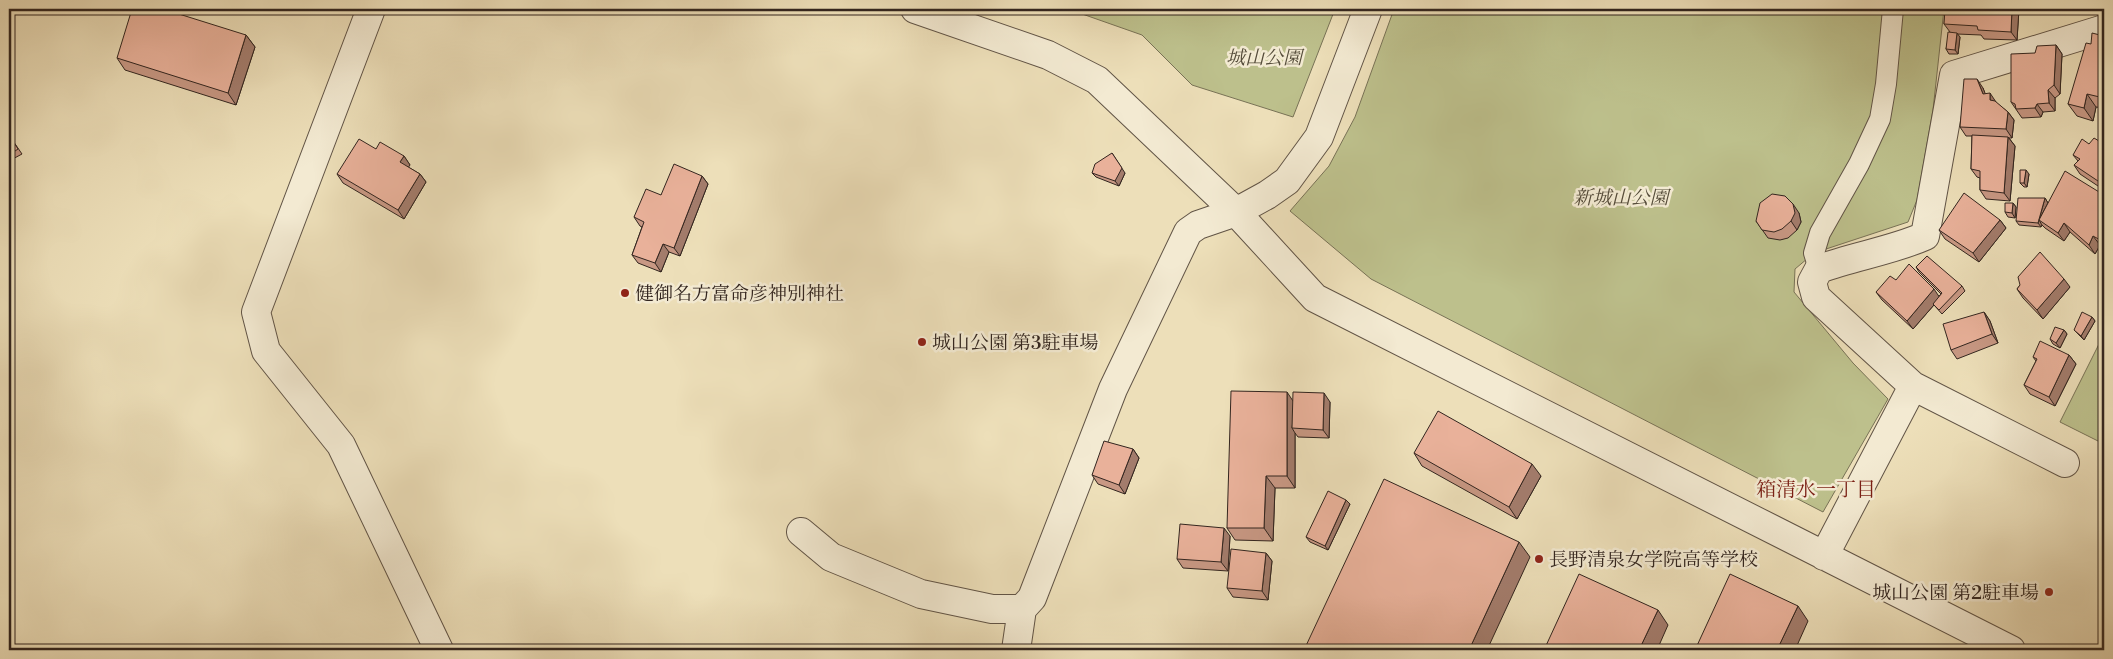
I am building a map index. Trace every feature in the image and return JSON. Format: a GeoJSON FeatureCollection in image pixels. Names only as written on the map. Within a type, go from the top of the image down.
{"type":"FeatureCollection","features":[{"type":"Feature","properties":{"kind":"street"},"geometry":{"type":"LineString","coordinates":[[371,9],[256,312],[266,351],[341,444],[439,650]]}},
{"type":"Feature","properties":{"kind":"street"},"geometry":{"type":"LineString","coordinates":[[915,9],[1048,55],[1097,80],[1236,212],[1315,298],[2011,650]]}},
{"type":"Feature","properties":{"kind":"street"},"geometry":{"type":"LineString","coordinates":[[1016,650],[1022,609],[1032,598],[1113,389],[1188,232],[1198,225],[1236,212],[1286,181],[1319,137],[1368,9]]}},
{"type":"Feature","properties":{"kind":"street"},"geometry":{"type":"LineString","coordinates":[[1819,269],[1814,253],[1820,233],[1859,164],[1880,119],[1886,84],[1893,9]]}},
{"type":"Feature","properties":{"kind":"street"},"geometry":{"type":"LineString","coordinates":[[2065,463],[1913,386],[1816,297],[1812,282],[1819,269],[1850,258],[1908,243],[1925,236],[1954,75],[2104,29]]}},
{"type":"Feature","properties":{"kind":"street"},"geometry":{"type":"LineString","coordinates":[[1824,556],[1913,386]]}},
{"type":"Feature","properties":{"kind":"street"},"geometry":{"type":"LineString","coordinates":[[801,532],[831,557],[921,594],[992,609],[1022,609]]}},
{"type":"Feature","properties":{"kind":"green space","name":"城山公園"},"geometry":{"type":"Polygon","coordinates":[[[1068,9],[1335,9],[1293,117],[1192,85],[1142,35],[1068,9]]]}},
{"type":"Feature","properties":{"kind":"green space","name":"新城山公園"},"geometry":{"type":"Polygon","coordinates":[[[1394,9],[1944,9],[1933,110],[1917,200],[1908,222],[1814,253],[1795,269],[1794,292],[1853,363],[1888,399],[1823,512],[1371,279],[1290,211],[1329,166],[1355,117],[1394,9]]]}},
{"type":"Feature","properties":{"kind":"green space"},"geometry":{"type":"Polygon","coordinates":[[[2104,334],[2104,444],[2060,422],[2104,334]]]}},
{"type":"Feature","properties":{"kind":"building"},"geometry":{"type":"Polygon","coordinates":[[[132,9],[163,9],[246,35],[228,93],[117,58],[132,9]]]}},
{"type":"Feature","properties":{"kind":"building"},"geometry":{"type":"Polygon","coordinates":[[[1945,9],[2012,9],[2011,32],[1978,30],[1977,26],[1944,24],[1945,9]]]}},
{"type":"Feature","properties":{"kind":"building"},"geometry":{"type":"Polygon","coordinates":[[[1948,32],[1957,33],[1955,50],[1946,49],[1948,32]]]}},
{"type":"Feature","properties":{"kind":"building"},"geometry":{"type":"Polygon","coordinates":[[[2092,33],[2104,36],[2104,98],[2087,94],[2084,108],[2068,104],[2086,43],[2091,44],[2092,33]]]}},
{"type":"Feature","properties":{"kind":"building"},"geometry":{"type":"Polygon","coordinates":[[[2056,45],[2054,85],[2048,90],[2049,103],[2037,104],[2035,108],[2016,109],[2015,104],[2011,102],[2011,54],[2035,53],[2037,46],[2056,45]]]}},
{"type":"Feature","properties":{"kind":"building"},"geometry":{"type":"Polygon","coordinates":[[[1964,79],[1977,79],[1983,94],[1990,93],[1990,100],[1995,101],[2008,112],[2006,129],[1960,127],[1964,79]]]}},
{"type":"Feature","properties":{"kind":"building"},"geometry":{"type":"Polygon","coordinates":[[[9,135],[18,149],[9,155],[9,135]]]}},
{"type":"Feature","properties":{"kind":"building"},"geometry":{"type":"Polygon","coordinates":[[[1972,135],[2008,137],[2004,193],[1980,190],[1980,171],[1971,169],[1972,135]]]}},
{"type":"Feature","properties":{"kind":"building"},"geometry":{"type":"Polygon","coordinates":[[[2094,138],[2104,144],[2104,185],[2074,165],[2080,159],[2073,155],[2082,139],[2089,144],[2094,138]]]}},
{"type":"Feature","properties":{"kind":"building"},"geometry":{"type":"Polygon","coordinates":[[[359,139],[376,149],[380,142],[404,156],[400,162],[420,174],[398,210],[337,174],[359,139]]]}},
{"type":"Feature","properties":{"kind":"building"},"geometry":{"type":"Polygon","coordinates":[[[1112,153],[1122,168],[1115,181],[1092,173],[1095,164],[1112,153]]]}},
{"type":"Feature","properties":{"kind":"building"},"geometry":{"type":"Polygon","coordinates":[[[674,164],[702,176],[674,248],[663,244],[655,263],[632,255],[644,222],[634,217],[646,189],[661,195],[674,164]]]}},
{"type":"Feature","properties":{"kind":"building"},"geometry":{"type":"Polygon","coordinates":[[[2020,170],[2026,170],[2024,183],[2020,183],[2020,170]]]}},
{"type":"Feature","properties":{"kind":"building"},"geometry":{"type":"Polygon","coordinates":[[[2065,171],[2104,195],[2104,242],[2093,236],[2089,245],[2064,223],[2058,233],[2039,220],[2065,171]]]}},
{"type":"Feature","properties":{"kind":"building"},"geometry":{"type":"Polygon","coordinates":[[[1964,193],[2000,220],[1973,253],[1939,230],[1964,193]]]}},
{"type":"Feature","properties":{"kind":"building"},"geometry":{"type":"Polygon","coordinates":[[[1772,194],[1785,196],[1793,204],[1795,213],[1791,221],[1782,229],[1774,232],[1762,230],[1756,221],[1760,203],[1772,194]]]}},
{"type":"Feature","properties":{"kind":"building"},"geometry":{"type":"Polygon","coordinates":[[[2018,198],[2045,198],[2038,223],[2016,221],[2018,198]]]}},
{"type":"Feature","properties":{"kind":"building"},"geometry":{"type":"Polygon","coordinates":[[[2005,203],[2013,203],[2012,213],[2005,212],[2005,203]]]}},
{"type":"Feature","properties":{"kind":"building"},"geometry":{"type":"Polygon","coordinates":[[[2040,252],[2064,279],[2037,310],[2017,289],[2020,285],[2018,277],[2040,252]]]}},
{"type":"Feature","properties":{"kind":"building"},"geometry":{"type":"Polygon","coordinates":[[[1927,256],[1962,286],[1939,310],[1933,304],[1942,293],[1916,267],[1927,256]]]}},
{"type":"Feature","properties":{"kind":"building"},"geometry":{"type":"Polygon","coordinates":[[[1909,264],[1934,289],[1907,321],[1876,292],[1890,276],[1896,280],[1909,264]]]}},
{"type":"Feature","properties":{"kind":"building"},"geometry":{"type":"Polygon","coordinates":[[[1984,312],[1992,334],[1951,350],[1943,324],[1984,312]]]}},
{"type":"Feature","properties":{"kind":"building"},"geometry":{"type":"Polygon","coordinates":[[[2082,312],[2092,317],[2081,336],[2074,330],[2082,312]]]}},
{"type":"Feature","properties":{"kind":"building"},"geometry":{"type":"Polygon","coordinates":[[[2055,327],[2064,330],[2056,343],[2050,339],[2055,327]]]}},
{"type":"Feature","properties":{"kind":"building"},"geometry":{"type":"Polygon","coordinates":[[[2040,341],[2069,355],[2049,397],[2024,385],[2037,359],[2033,357],[2040,341]]]}},
{"type":"Feature","properties":{"kind":"building"},"geometry":{"type":"Polygon","coordinates":[[[1231,391],[1287,392],[1287,476],[1266,476],[1264,528],[1227,528],[1231,391]]]}},
{"type":"Feature","properties":{"kind":"building"},"geometry":{"type":"Polygon","coordinates":[[[1293,392],[1324,393],[1323,430],[1292,428],[1293,392]]]}},
{"type":"Feature","properties":{"kind":"building"},"geometry":{"type":"Polygon","coordinates":[[[1438,411],[1532,464],[1509,507],[1414,453],[1438,411]]]}},
{"type":"Feature","properties":{"kind":"building"},"geometry":{"type":"Polygon","coordinates":[[[1104,441],[1133,449],[1119,485],[1092,475],[1104,441]]]}},
{"type":"Feature","properties":{"kind":"building"},"geometry":{"type":"Polygon","coordinates":[[[1384,479],[1519,542],[1469,650],[1304,650],[1384,479]]]}},
{"type":"Feature","properties":{"kind":"building"},"geometry":{"type":"Polygon","coordinates":[[[1328,491],[1346,500],[1325,546],[1306,537],[1328,491]]]}},
{"type":"Feature","properties":{"kind":"building"},"geometry":{"type":"Polygon","coordinates":[[[1180,524],[1224,528],[1221,562],[1177,559],[1180,524]]]}},
{"type":"Feature","properties":{"kind":"building"},"geometry":{"type":"Polygon","coordinates":[[[1231,549],[1266,553],[1262,591],[1227,588],[1231,549]]]}},
{"type":"Feature","properties":{"kind":"building"},"geometry":{"type":"Polygon","coordinates":[[[1579,574],[1658,610],[1639,650],[1544,650],[1579,574]]]}},
{"type":"Feature","properties":{"kind":"building"},"geometry":{"type":"Polygon","coordinates":[[[1730,574],[1798,606],[1777,650],[1695,650],[1730,574]]]}},
{"type":"Feature","properties":{"kind":"place","name":"健御名方富命彦神別神社"},"geometry":{"type":"Point","coordinates":[625,293]}},
{"type":"Feature","properties":{"kind":"place","name":"城山公園 第3駐車場"},"geometry":{"type":"Point","coordinates":[922,342]}},
{"type":"Feature","properties":{"kind":"place","name":"長野清泉女学院高等学校"},"geometry":{"type":"Point","coordinates":[1539,559]}},
{"type":"Feature","properties":{"kind":"place","name":"城山公園 第2駐車場"},"geometry":{"type":"Point","coordinates":[2049,592]}},
{"type":"Feature","properties":{"kind":"district","name":"箱清水一丁目"},"geometry":{"type":"Point","coordinates":[1816,489]}}]}
